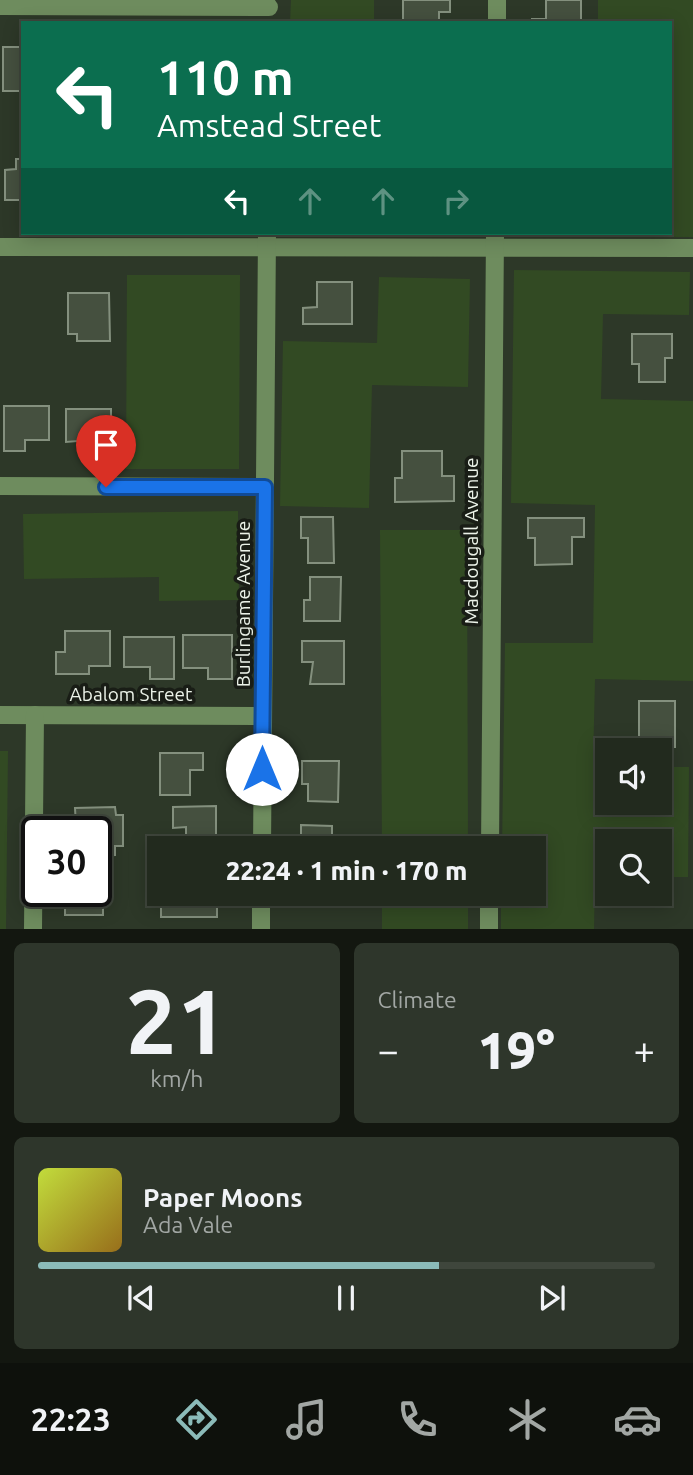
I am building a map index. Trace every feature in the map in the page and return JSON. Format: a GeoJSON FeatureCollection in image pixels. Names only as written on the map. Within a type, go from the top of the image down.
{"type":"FeatureCollection","features":[{"type":"Feature","properties":{"kind":"street"},"geometry":{"type":"LineString","coordinates":[[496,21],[497,0]]}},
{"type":"Feature","properties":{"kind":"street"},"geometry":{"type":"LineString","coordinates":[[0,6],[269,10]]}},
{"type":"Feature","properties":{"kind":"street"},"geometry":{"type":"LineString","coordinates":[[0,247],[267,240],[495,240],[693,248]]}},
{"type":"Feature","properties":{"kind":"street","name":"Burlingame Avenue"},"geometry":{"type":"LineString","coordinates":[[262,836],[267,240]]}},
{"type":"Feature","properties":{"kind":"street","name":"Macdougall Avenue"},"geometry":{"type":"LineString","coordinates":[[490,836],[495,240]]}},
{"type":"Feature","properties":{"kind":"street"},"geometry":{"type":"LineString","coordinates":[[0,486],[265,487]]}},
{"type":"Feature","properties":{"kind":"street","name":"Abalom Street"},"geometry":{"type":"LineString","coordinates":[[0,715],[263,716]]}},
{"type":"Feature","properties":{"kind":"street"},"geometry":{"type":"LineString","coordinates":[[33,929],[34,715]]}},
{"type":"Feature","properties":{"kind":"street"},"geometry":{"type":"LineString","coordinates":[[261,906],[261,929]]}},
{"type":"Feature","properties":{"kind":"street"},"geometry":{"type":"LineString","coordinates":[[489,906],[489,929]]}},
{"type":"Feature","properties":{"kind":"green space"},"geometry":{"type":"Polygon","coordinates":[[[291,0],[374,0],[374,21],[290,21],[291,0]]]}},
{"type":"Feature","properties":{"kind":"green space"},"geometry":{"type":"Polygon","coordinates":[[[598,0],[693,0],[693,237],[514,236],[672,235],[672,21],[598,21],[598,0]]]}},
{"type":"Feature","properties":{"kind":"green space"},"geometry":{"type":"Polygon","coordinates":[[[514,270],[690,272],[689,315],[603,314],[601,399],[693,401],[693,681],[595,679],[593,765],[595,815],[672,815],[672,767],[689,767],[688,877],[672,877],[672,829],[595,829],[594,929],[501,929],[501,906],[546,906],[546,836],[502,836],[505,643],[593,643],[595,505],[511,503],[514,270]]]}},
{"type":"Feature","properties":{"kind":"green space"},"geometry":{"type":"Polygon","coordinates":[[[127,275],[240,275],[239,469],[126,469],[127,275]]]}},
{"type":"Feature","properties":{"kind":"green space"},"geometry":{"type":"Polygon","coordinates":[[[379,277],[470,279],[468,387],[372,385],[369,508],[280,506],[283,341],[377,343],[379,277]]]}},
{"type":"Feature","properties":{"kind":"green space"},"geometry":{"type":"Polygon","coordinates":[[[238,511],[239,600],[159,601],[159,577],[24,579],[23,514],[238,511]]]}},
{"type":"Feature","properties":{"kind":"green space"},"geometry":{"type":"Polygon","coordinates":[[[380,530],[467,530],[468,836],[382,836],[380,530]]]}},
{"type":"Feature","properties":{"kind":"green space"},"geometry":{"type":"Polygon","coordinates":[[[0,751],[8,751],[6,929],[0,929],[0,751]]]}},
{"type":"Feature","properties":{"kind":"green space"},"geometry":{"type":"Polygon","coordinates":[[[382,906],[468,906],[468,929],[382,929],[382,906]]]}},
{"type":"Feature","properties":{"kind":"building"},"geometry":{"type":"Polygon","coordinates":[[[403,0],[450,0],[450,12],[439,12],[439,21],[403,21],[403,0]]]}},
{"type":"Feature","properties":{"kind":"building"},"geometry":{"type":"Polygon","coordinates":[[[546,0],[581,0],[581,21],[532,21],[546,19],[546,0]]]}},
{"type":"Feature","properties":{"kind":"building"},"geometry":{"type":"Polygon","coordinates":[[[3,47],[21,47],[21,91],[3,91],[3,47]]]}},
{"type":"Feature","properties":{"kind":"building"},"geometry":{"type":"Polygon","coordinates":[[[16,159],[21,159],[21,200],[5,200],[5,170],[16,169],[16,159]]]}},
{"type":"Feature","properties":{"kind":"building"},"geometry":{"type":"Polygon","coordinates":[[[317,282],[352,282],[352,324],[303,324],[303,308],[317,307],[317,282]]]}},
{"type":"Feature","properties":{"kind":"building"},"geometry":{"type":"Polygon","coordinates":[[[68,293],[109,293],[110,341],[77,341],[77,334],[68,334],[68,293]]]}},
{"type":"Feature","properties":{"kind":"building"},"geometry":{"type":"Polygon","coordinates":[[[632,334],[672,334],[672,358],[665,358],[665,382],[639,382],[639,364],[632,364],[632,334]]]}},
{"type":"Feature","properties":{"kind":"building"},"geometry":{"type":"Polygon","coordinates":[[[4,406],[49,406],[49,440],[25,440],[25,451],[4,451],[4,406]]]}},
{"type":"Feature","properties":{"kind":"building"},"geometry":{"type":"Polygon","coordinates":[[[66,409],[111,409],[111,449],[90,449],[90,440],[66,442],[66,409]]]}},
{"type":"Feature","properties":{"kind":"building"},"geometry":{"type":"Polygon","coordinates":[[[402,451],[442,451],[442,476],[454,476],[454,501],[395,502],[395,478],[402,478],[402,451]]]}},
{"type":"Feature","properties":{"kind":"building"},"geometry":{"type":"Polygon","coordinates":[[[301,517],[333,517],[334,563],[308,563],[308,538],[301,538],[301,517]]]}},
{"type":"Feature","properties":{"kind":"building"},"geometry":{"type":"Polygon","coordinates":[[[528,518],[584,518],[584,537],[572,537],[572,564],[535,565],[535,538],[528,538],[528,518]]]}},
{"type":"Feature","properties":{"kind":"building"},"geometry":{"type":"Polygon","coordinates":[[[310,577],[341,577],[340,621],[304,621],[304,600],[310,600],[310,577]]]}},
{"type":"Feature","properties":{"kind":"building"},"geometry":{"type":"Polygon","coordinates":[[[65,631],[110,631],[110,666],[89,666],[89,674],[56,674],[56,652],[65,652],[65,631]]]}},
{"type":"Feature","properties":{"kind":"building"},"geometry":{"type":"Polygon","coordinates":[[[183,635],[232,635],[232,679],[208,679],[208,668],[183,668],[183,635]]]}},
{"type":"Feature","properties":{"kind":"building"},"geometry":{"type":"Polygon","coordinates":[[[124,637],[174,637],[174,679],[150,679],[150,667],[124,667],[124,637]]]}},
{"type":"Feature","properties":{"kind":"building"},"geometry":{"type":"Polygon","coordinates":[[[302,641],[344,641],[344,684],[310,684],[313,662],[302,662],[302,641]]]}},
{"type":"Feature","properties":{"kind":"building"},"geometry":{"type":"Polygon","coordinates":[[[639,701],[675,701],[675,747],[672,747],[672,738],[639,738],[639,701]]]}},
{"type":"Feature","properties":{"kind":"building"},"geometry":{"type":"Polygon","coordinates":[[[160,753],[203,753],[203,770],[190,770],[190,795],[160,795],[160,753]]]}},
{"type":"Feature","properties":{"kind":"building"},"geometry":{"type":"Polygon","coordinates":[[[302,761],[339,761],[338,802],[308,801],[308,784],[302,784],[302,761]]]}},
{"type":"Feature","properties":{"kind":"building"},"geometry":{"type":"Polygon","coordinates":[[[216,806],[216,836],[186,836],[186,827],[173,828],[173,807],[216,806]]]}},
{"type":"Feature","properties":{"kind":"building"},"geometry":{"type":"Polygon","coordinates":[[[115,807],[116,815],[123,815],[123,846],[115,846],[115,855],[112,855],[112,816],[75,816],[75,808],[115,807]]]}},
{"type":"Feature","properties":{"kind":"building"},"geometry":{"type":"Polygon","coordinates":[[[301,825],[332,826],[332,836],[301,836],[301,825]]]}},
{"type":"Feature","properties":{"kind":"building"},"geometry":{"type":"Polygon","coordinates":[[[161,906],[217,906],[217,917],[161,917],[161,906]]]}},
{"type":"Feature","properties":{"kind":"building"},"geometry":{"type":"Polygon","coordinates":[[[65,907],[103,907],[103,915],[65,915],[65,907]]]}},
{"type":"Feature","properties":{"kind":"route"},"geometry":{"type":"LineString","coordinates":[[106,487],[265,487],[262,769]]}}]}
